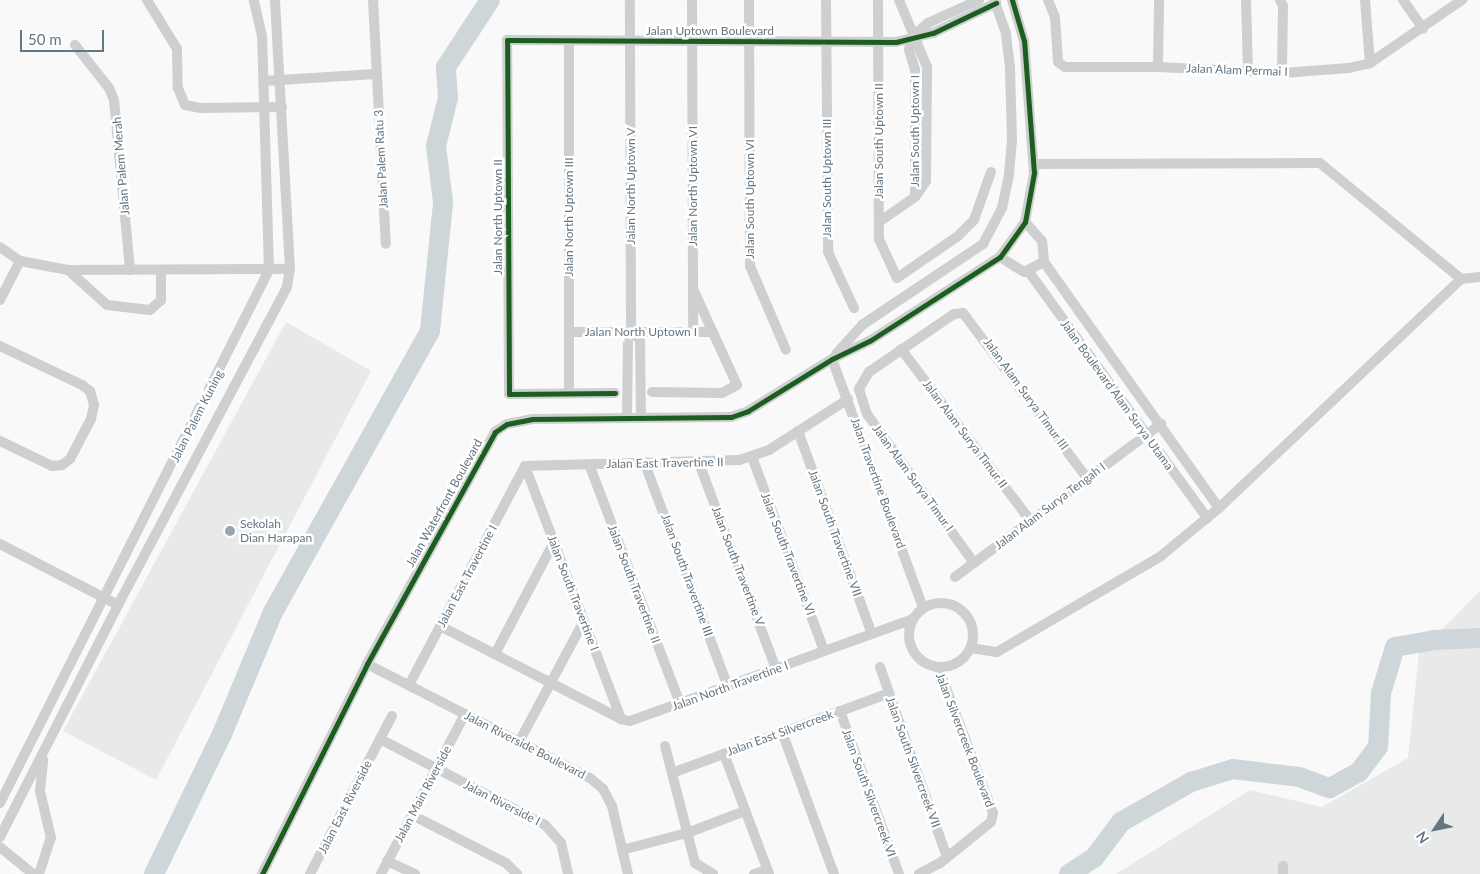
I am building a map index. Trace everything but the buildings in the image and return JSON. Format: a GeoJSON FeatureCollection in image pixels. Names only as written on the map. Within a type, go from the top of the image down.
{"type":"FeatureCollection","features":[{"type":"Feature","properties":{"kind":"street"},"geometry":{"type":"LineString","coordinates":[[147,0],[177,48],[178,88],[185,105],[200,108],[264,108],[282,106]]}},
{"type":"Feature","properties":{"kind":"street","name":"Jalan Palem Kuning"},"geometry":{"type":"LineString","coordinates":[[0,803],[102,598],[270,270],[264,81],[259,16],[254,0]]}},
{"type":"Feature","properties":{"kind":"street","name":"Jalan Palem Kuning"},"geometry":{"type":"LineString","coordinates":[[0,837],[44,754],[50,736],[118,605],[281,304],[290,269],[281,79],[275,0]]}},
{"type":"Feature","properties":{"kind":"street","name":"Jalan Palem Ratu 3"},"geometry":{"type":"LineString","coordinates":[[373,0],[386,244]]}},
{"type":"Feature","properties":{"kind":"street","name":"Jalan North Uptown V"},"geometry":{"type":"LineString","coordinates":[[627,418],[628,339],[631,332],[630,0]]}},
{"type":"Feature","properties":{"kind":"street","name":"Jalan North Uptown VI"},"geometry":{"type":"LineString","coordinates":[[692,0],[693,332]]}},
{"type":"Feature","properties":{"kind":"street","name":"Jalan South Uptown VI"},"geometry":{"type":"LineString","coordinates":[[749,0],[750,266],[786,350]]}},
{"type":"Feature","properties":{"kind":"street","name":"Jalan South Uptown III"},"geometry":{"type":"LineString","coordinates":[[826,0],[828,252],[854,308]]}},
{"type":"Feature","properties":{"kind":"street","name":"Jalan South Uptown II"},"geometry":{"type":"LineString","coordinates":[[878,0],[880,239],[896,278],[958,236],[974,220],[991,172]]}},
{"type":"Feature","properties":{"kind":"street","name":"Jalan South Uptown I"},"geometry":{"type":"LineString","coordinates":[[879,222],[915,197],[926,182],[927,68],[920,47],[912,36],[899,0]]}},
{"type":"Feature","properties":{"kind":"street"},"geometry":{"type":"LineString","coordinates":[[912,36],[928,23],[979,0]]}},
{"type":"Feature","properties":{"kind":"street"},"geometry":{"type":"LineString","coordinates":[[832,359],[871,340],[1000,257],[1025,222],[1034,164],[1024,41],[1012,0]]}},
{"type":"Feature","properties":{"kind":"street","name":"Jalan Alam Permai I"},"geometry":{"type":"LineString","coordinates":[[1048,0],[1055,17],[1055,53],[1060,65],[1248,70],[1282,73],[1349,68],[1370,63],[1423,29],[1462,0]]}},
{"type":"Feature","properties":{"kind":"street"},"geometry":{"type":"LineString","coordinates":[[1158,67],[1160,0]]}},
{"type":"Feature","properties":{"kind":"street"},"geometry":{"type":"LineString","coordinates":[[1246,0],[1248,70]]}},
{"type":"Feature","properties":{"kind":"street"},"geometry":{"type":"LineString","coordinates":[[1280,0],[1283,6],[1282,73]]}},
{"type":"Feature","properties":{"kind":"street"},"geometry":{"type":"LineString","coordinates":[[1365,0],[1370,63]]}},
{"type":"Feature","properties":{"kind":"street"},"geometry":{"type":"LineString","coordinates":[[1404,0],[1423,29]]}},
{"type":"Feature","properties":{"kind":"street"},"geometry":{"type":"LineString","coordinates":[[832,359],[862,325],[983,244],[1002,208],[1009,174],[1012,140],[1010,67],[1006,33],[995,2]]}},
{"type":"Feature","properties":{"kind":"street","name":"Jalan Uptown Boulevard"},"geometry":{"type":"LineString","coordinates":[[507,40],[896,42],[912,36],[933,33],[995,2]]}},
{"type":"Feature","properties":{"kind":"street","name":"Jalan North Uptown II"},"geometry":{"type":"LineString","coordinates":[[507,40],[510,394],[570,393]]}},
{"type":"Feature","properties":{"kind":"street","name":"Jalan North Uptown III"},"geometry":{"type":"LineString","coordinates":[[569,41],[570,393]]}},
{"type":"Feature","properties":{"kind":"street","name":"Jalan Palem Merah"},"geometry":{"type":"LineString","coordinates":[[75,45],[109,88],[114,100],[130,270]]}},
{"type":"Feature","properties":{"kind":"street"},"geometry":{"type":"LineString","coordinates":[[264,81],[376,74]]}},
{"type":"Feature","properties":{"kind":"street"},"geometry":{"type":"LineString","coordinates":[[1034,164],[1320,163],[1460,279]]}},
{"type":"Feature","properties":{"kind":"street","name":"Jalan Boulevard Alam Surya Utama"},"geometry":{"type":"LineString","coordinates":[[1025,222],[1042,241],[1044,262],[1219,508]]}},
{"type":"Feature","properties":{"kind":"street"},"geometry":{"type":"LineString","coordinates":[[0,247],[20,261],[68,270],[290,269]]}},
{"type":"Feature","properties":{"kind":"street","name":"Jalan Boulevard Alam Surya Utama"},"geometry":{"type":"LineString","coordinates":[[1000,257],[1019,270],[1029,272],[1144,434],[1207,518]]}},
{"type":"Feature","properties":{"kind":"street"},"geometry":{"type":"LineString","coordinates":[[0,300],[20,261]]}},
{"type":"Feature","properties":{"kind":"street"},"geometry":{"type":"LineString","coordinates":[[1029,272],[1044,262]]}},
{"type":"Feature","properties":{"kind":"street"},"geometry":{"type":"LineString","coordinates":[[68,270],[107,305],[150,310],[161,300],[161,270]]}},
{"type":"Feature","properties":{"kind":"street"},"geometry":{"type":"LineString","coordinates":[[971,648],[997,652],[1161,556],[1219,508],[1460,279],[1480,277]]}},
{"type":"Feature","properties":{"kind":"street"},"geometry":{"type":"LineString","coordinates":[[652,392],[722,393],[737,385],[693,287]]}},
{"type":"Feature","properties":{"kind":"street","name":"Jalan Alam Surya Timur III"},"geometry":{"type":"LineString","coordinates":[[901,349],[954,314],[963,312],[1087,478]]}},
{"type":"Feature","properties":{"kind":"street","name":"Jalan North Uptown I"},"geometry":{"type":"LineString","coordinates":[[569,332],[713,332]]}},
{"type":"Feature","properties":{"kind":"street"},"geometry":{"type":"LineString","coordinates":[[631,332],[640,339],[641,418]]}},
{"type":"Feature","properties":{"kind":"street"},"geometry":{"type":"LineString","coordinates":[[0,346],[82,385],[90,391],[94,405],[91,418],[70,459],[62,465],[52,466],[0,442]]}},
{"type":"Feature","properties":{"kind":"street","name":"Jalan Alam Surya Timur I"},"geometry":{"type":"LineString","coordinates":[[901,349],[869,372],[859,389],[867,414],[974,563]]}},
{"type":"Feature","properties":{"kind":"street","name":"Jalan Alam Surya Timur II"},"geometry":{"type":"LineString","coordinates":[[901,349],[1029,520]]}},
{"type":"Feature","properties":{"kind":"street","name":"Jalan Travertine Boulevard"},"geometry":{"type":"LineString","coordinates":[[832,359],[923,608]]}},
{"type":"Feature","properties":{"kind":"street","name":"Jalan Waterfront Boulevard"},"geometry":{"type":"LineString","coordinates":[[262,874],[367,664],[494,432],[507,424],[532,419],[731,417],[748,411],[832,359]]}},
{"type":"Feature","properties":{"kind":"street"},"geometry":{"type":"LineString","coordinates":[[570,393],[615,393]]}},
{"type":"Feature","properties":{"kind":"street","name":"Jalan East Travertine II"},"geometry":{"type":"LineString","coordinates":[[525,466],[699,463],[752,457],[798,431],[848,399]]}},
{"type":"Feature","properties":{"kind":"street","name":"Jalan Alam Surya Tengah I"},"geometry":{"type":"LineString","coordinates":[[955,577],[1144,434],[1160,424]]}},
{"type":"Feature","properties":{"kind":"street","name":"Jalan South Travertine VII"},"geometry":{"type":"LineString","coordinates":[[798,431],[872,634]]}},
{"type":"Feature","properties":{"kind":"street","name":"Jalan South Travertine VI"},"geometry":{"type":"LineString","coordinates":[[752,457],[824,651]]}},
{"type":"Feature","properties":{"kind":"street","name":"Jalan South Travertine V"},"geometry":{"type":"LineString","coordinates":[[699,463],[776,669]]}},
{"type":"Feature","properties":{"kind":"street","name":"Jalan South Travertine II"},"geometry":{"type":"LineString","coordinates":[[589,464],[680,704]]}},
{"type":"Feature","properties":{"kind":"street","name":"Jalan South Travertine III"},"geometry":{"type":"LineString","coordinates":[[645,464],[728,686]]}},
{"type":"Feature","properties":{"kind":"street","name":"Jalan South Travertine I"},"geometry":{"type":"LineString","coordinates":[[525,466],[621,719]]}},
{"type":"Feature","properties":{"kind":"street","name":"Jalan East Travertine I"},"geometry":{"type":"LineString","coordinates":[[409,686],[525,466]]}},
{"type":"Feature","properties":{"kind":"street"},"geometry":{"type":"LineString","coordinates":[[495,654],[554,542]]}},
{"type":"Feature","properties":{"kind":"street"},"geometry":{"type":"LineString","coordinates":[[0,544],[118,605]]}},
{"type":"Feature","properties":{"kind":"street"},"geometry":{"type":"LineString","coordinates":[[943,604],[962,610],[970,622],[974,635],[971,648],[963,659],[951,666],[938,667],[925,663],[913,649],[909,631],[913,619],[923,608],[943,604]]}},
{"type":"Feature","properties":{"kind":"street","name":"Jalan North Travertine I"},"geometry":{"type":"LineString","coordinates":[[621,719],[630,721],[680,704],[913,619]]}},
{"type":"Feature","properties":{"kind":"street"},"geometry":{"type":"LineString","coordinates":[[519,742],[584,621]]}},
{"type":"Feature","properties":{"kind":"street"},"geometry":{"type":"LineString","coordinates":[[440,626],[621,719]]}},
{"type":"Feature","properties":{"kind":"street","name":"Jalan Riverside Boulevard"},"geometry":{"type":"LineString","coordinates":[[367,664],[590,778],[603,789],[612,806],[628,874]]}},
{"type":"Feature","properties":{"kind":"street","name":"Jalan South Silvercreek VII"},"geometry":{"type":"LineString","coordinates":[[880,667],[947,857]]}},
{"type":"Feature","properties":{"kind":"street","name":"Jalan Silvercreek Boulevard"},"geometry":{"type":"LineString","coordinates":[[938,667],[993,813],[991,822],[947,857]]}},
{"type":"Feature","properties":{"kind":"street","name":"Jalan East Silvercreek"},"geometry":{"type":"LineString","coordinates":[[672,773],[889,693]]}},
{"type":"Feature","properties":{"kind":"street","name":"Jalan South Silvercreek VI"},"geometry":{"type":"LineString","coordinates":[[840,711],[899,874]]}},
{"type":"Feature","properties":{"kind":"street","name":"Jalan Main Riverside"},"geometry":{"type":"LineString","coordinates":[[381,874],[465,714]]}},
{"type":"Feature","properties":{"kind":"street","name":"Jalan East Riverside"},"geometry":{"type":"LineString","coordinates":[[310,874],[392,716]]}},
{"type":"Feature","properties":{"kind":"street"},"geometry":{"type":"LineString","coordinates":[[782,732],[834,874]]}},
{"type":"Feature","properties":{"kind":"street"},"geometry":{"type":"LineString","coordinates":[[380,740],[436,769]]}},
{"type":"Feature","properties":{"kind":"street"},"geometry":{"type":"LineString","coordinates":[[665,746],[694,863],[713,874]]}},
{"type":"Feature","properties":{"kind":"street","name":"Jalan Palem Kuning"},"geometry":{"type":"LineString","coordinates":[[38,874],[51,838],[40,791],[44,754]]}},
{"type":"Feature","properties":{"kind":"street"},"geometry":{"type":"LineString","coordinates":[[724,754],[768,872],[754,874]]}},
{"type":"Feature","properties":{"kind":"street","name":"Jalan Riverside I"},"geometry":{"type":"LineString","coordinates":[[436,769],[550,829],[561,843],[568,874]]}},
{"type":"Feature","properties":{"kind":"street"},"geometry":{"type":"LineString","coordinates":[[622,850],[687,833],[746,811]]}},
{"type":"Feature","properties":{"kind":"street"},"geometry":{"type":"LineString","coordinates":[[412,814],[506,863],[517,874]]}},
{"type":"Feature","properties":{"kind":"street"},"geometry":{"type":"LineString","coordinates":[[0,847],[33,874]]}},
{"type":"Feature","properties":{"kind":"street"},"geometry":{"type":"LineString","coordinates":[[919,874],[947,857]]}},
{"type":"Feature","properties":{"kind":"street"},"geometry":{"type":"LineString","coordinates":[[387,861],[415,874]]}},
{"type":"Feature","properties":{"kind":"shaded area","name":"Sekolah Dian Harapan"},"geometry":{"type":"Polygon","coordinates":[[[286,322],[371,371],[156,780],[63,731],[286,322]]]}},
{"type":"Feature","properties":{"kind":"shaded area"},"geometry":{"type":"Polygon","coordinates":[[[1480,591],[1480,874],[1116,874],[1250,790],[1322,807],[1408,758],[1419,653],[1480,591]]]}},
{"type":"Feature","properties":{"kind":"waterway"},"geometry":{"type":"LineString","coordinates":[[154,874],[222,734],[273,612],[430,331],[443,202],[436,146],[448,98],[446,67],[490,0]]}},
{"type":"Feature","properties":{"kind":"waterway"},"geometry":{"type":"LineString","coordinates":[[1069,874],[1094,858],[1121,822],[1191,782],[1233,769],[1299,777],[1330,788],[1359,772],[1378,747],[1381,693],[1395,647],[1433,640],[1480,638]]}},
{"type":"Feature","properties":{"kind":"cycle path"},"geometry":{"type":"LineString","coordinates":[[262,874],[367,664],[495,432],[507,424],[532,419],[731,417],[748,411],[832,359],[871,340],[1000,257],[1025,222],[1034,173],[1024,41],[1012,0]]}},
{"type":"Feature","properties":{"kind":"cycle path"},"geometry":{"type":"LineString","coordinates":[[615,393],[509,394],[507,40],[896,42],[933,33],[996,3]]}},
{"type":"Feature","properties":{"kind":"place","name":"Sekolah Dian Harapan"},"geometry":{"type":"Point","coordinates":[230,531]}}]}
